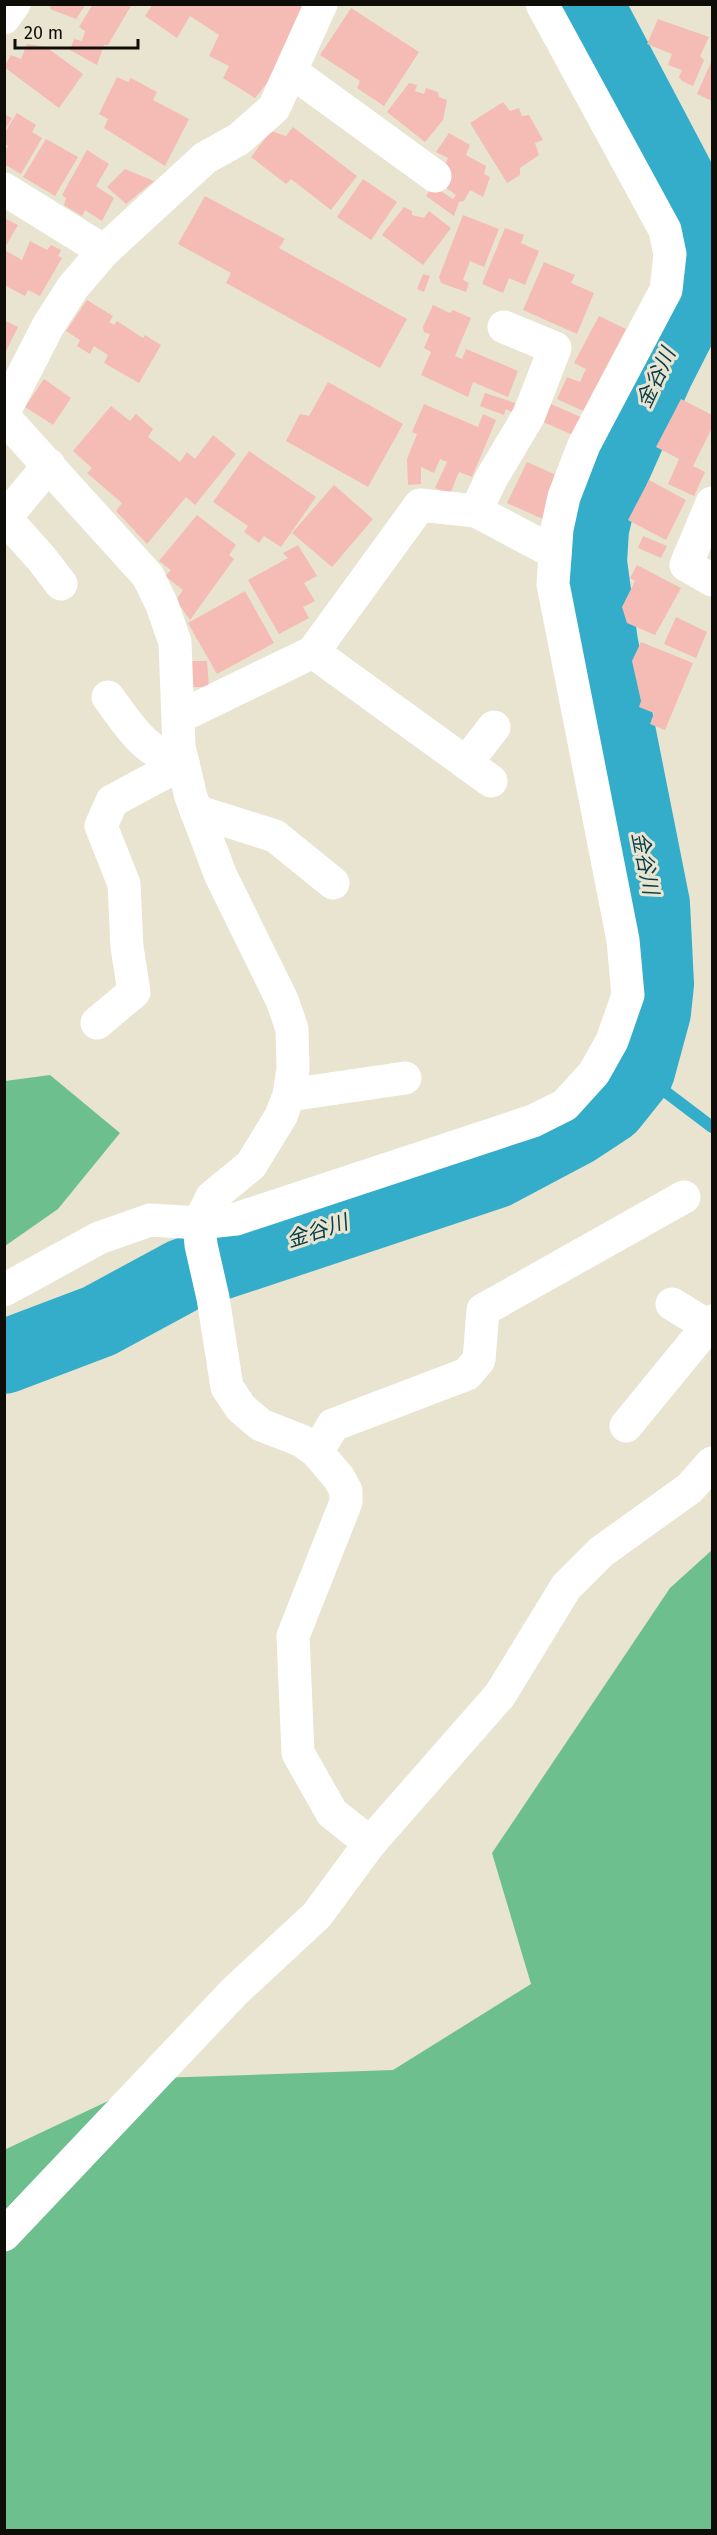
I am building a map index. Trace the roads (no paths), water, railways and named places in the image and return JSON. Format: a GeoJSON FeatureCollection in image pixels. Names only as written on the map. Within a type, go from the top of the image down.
{"type":"FeatureCollection","features":[{"type":"Feature","properties":{"kind":"street"},"geometry":{"type":"LineString","coordinates":[[4,18],[15,4]]}},
{"type":"Feature","properties":{"kind":"street"},"geometry":{"type":"LineString","coordinates":[[321,4],[274,108],[239,139],[205,158],[104,251],[73,287],[48,326],[4,415],[148,576],[162,604],[175,642],[183,763],[196,811],[221,876],[282,1000],[292,1029],[293,1069],[289,1095],[281,1116],[256,1157],[231,1184],[212,1197],[200,1234],[227,1387],[241,1408],[261,1425],[302,1442],[317,1452],[339,1478],[346,1491],[346,1502],[293,1636],[298,1753],[332,1813],[370,1844]]}},
{"type":"Feature","properties":{"kind":"street"},"geometry":{"type":"LineString","coordinates":[[4,1290],[99,1238],[150,1220],[200,1234],[236,1219],[533,1121],[565,1105],[594,1073],[612,1041],[628,995],[623,940],[553,584],[555,553],[564,497],[584,445],[666,290],[670,272],[669,254],[665,230],[542,4]]}},
{"type":"Feature","properties":{"kind":"street"},"geometry":{"type":"LineString","coordinates":[[292,72],[435,176]]}},
{"type":"Feature","properties":{"kind":"street"},"geometry":{"type":"LineString","coordinates":[[4,189],[104,251]]}},
{"type":"Feature","properties":{"kind":"street"},"geometry":{"type":"LineString","coordinates":[[476,511],[491,479],[529,415],[555,348],[504,327]]}},
{"type":"Feature","properties":{"kind":"street"},"geometry":{"type":"LineString","coordinates":[[49,465],[5,518],[61,584]]}},
{"type":"Feature","properties":{"kind":"street"},"geometry":{"type":"LineString","coordinates":[[712,503],[686,565],[712,580]]}},
{"type":"Feature","properties":{"kind":"street"},"geometry":{"type":"LineString","coordinates":[[179,717],[313,652],[420,505],[476,511],[555,553]]}},
{"type":"Feature","properties":{"kind":"street"},"geometry":{"type":"LineString","coordinates":[[313,652],[478,772],[494,727]]}},
{"type":"Feature","properties":{"kind":"street"},"geometry":{"type":"LineString","coordinates":[[108,697],[135,733],[154,752],[183,763]]}},
{"type":"Feature","properties":{"kind":"street"},"geometry":{"type":"LineString","coordinates":[[97,1023],[134,992],[127,947],[124,884],[101,826],[112,801],[183,763]]}},
{"type":"Feature","properties":{"kind":"street"},"geometry":{"type":"LineString","coordinates":[[196,811],[275,836],[333,884]]}},
{"type":"Feature","properties":{"kind":"street"},"geometry":{"type":"LineString","coordinates":[[289,1095],[405,1078]]}},
{"type":"Feature","properties":{"kind":"street"},"geometry":{"type":"LineString","coordinates":[[317,1452],[333,1425],[466,1374],[479,1360],[483,1310],[684,1197]]}},
{"type":"Feature","properties":{"kind":"street"},"geometry":{"type":"LineString","coordinates":[[626,1426],[710,1323],[672,1304]]}},
{"type":"Feature","properties":{"kind":"street"},"geometry":{"type":"LineString","coordinates":[[4,2235],[235,1990],[316,1915],[370,1844],[500,1695],[566,1587],[601,1552],[690,1488],[712,1463]]}},
{"type":"Feature","properties":{"kind":"waterway","name":"金谷川"},"geometry":{"type":"LineString","coordinates":[[4,1357],[99,1321],[184,1275],[494,1172],[575,1129],[610,1106],[638,1071],[654,1012],[657,984],[653,904],[601,643],[590,562],[592,529],[598,503],[657,371],[688,310],[698,280],[702,248],[692,205],[586,4]]}},
{"type":"Feature","properties":{"kind":"waterway"},"geometry":{"type":"LineString","coordinates":[[638,1071],[712,1127]]}}]}
